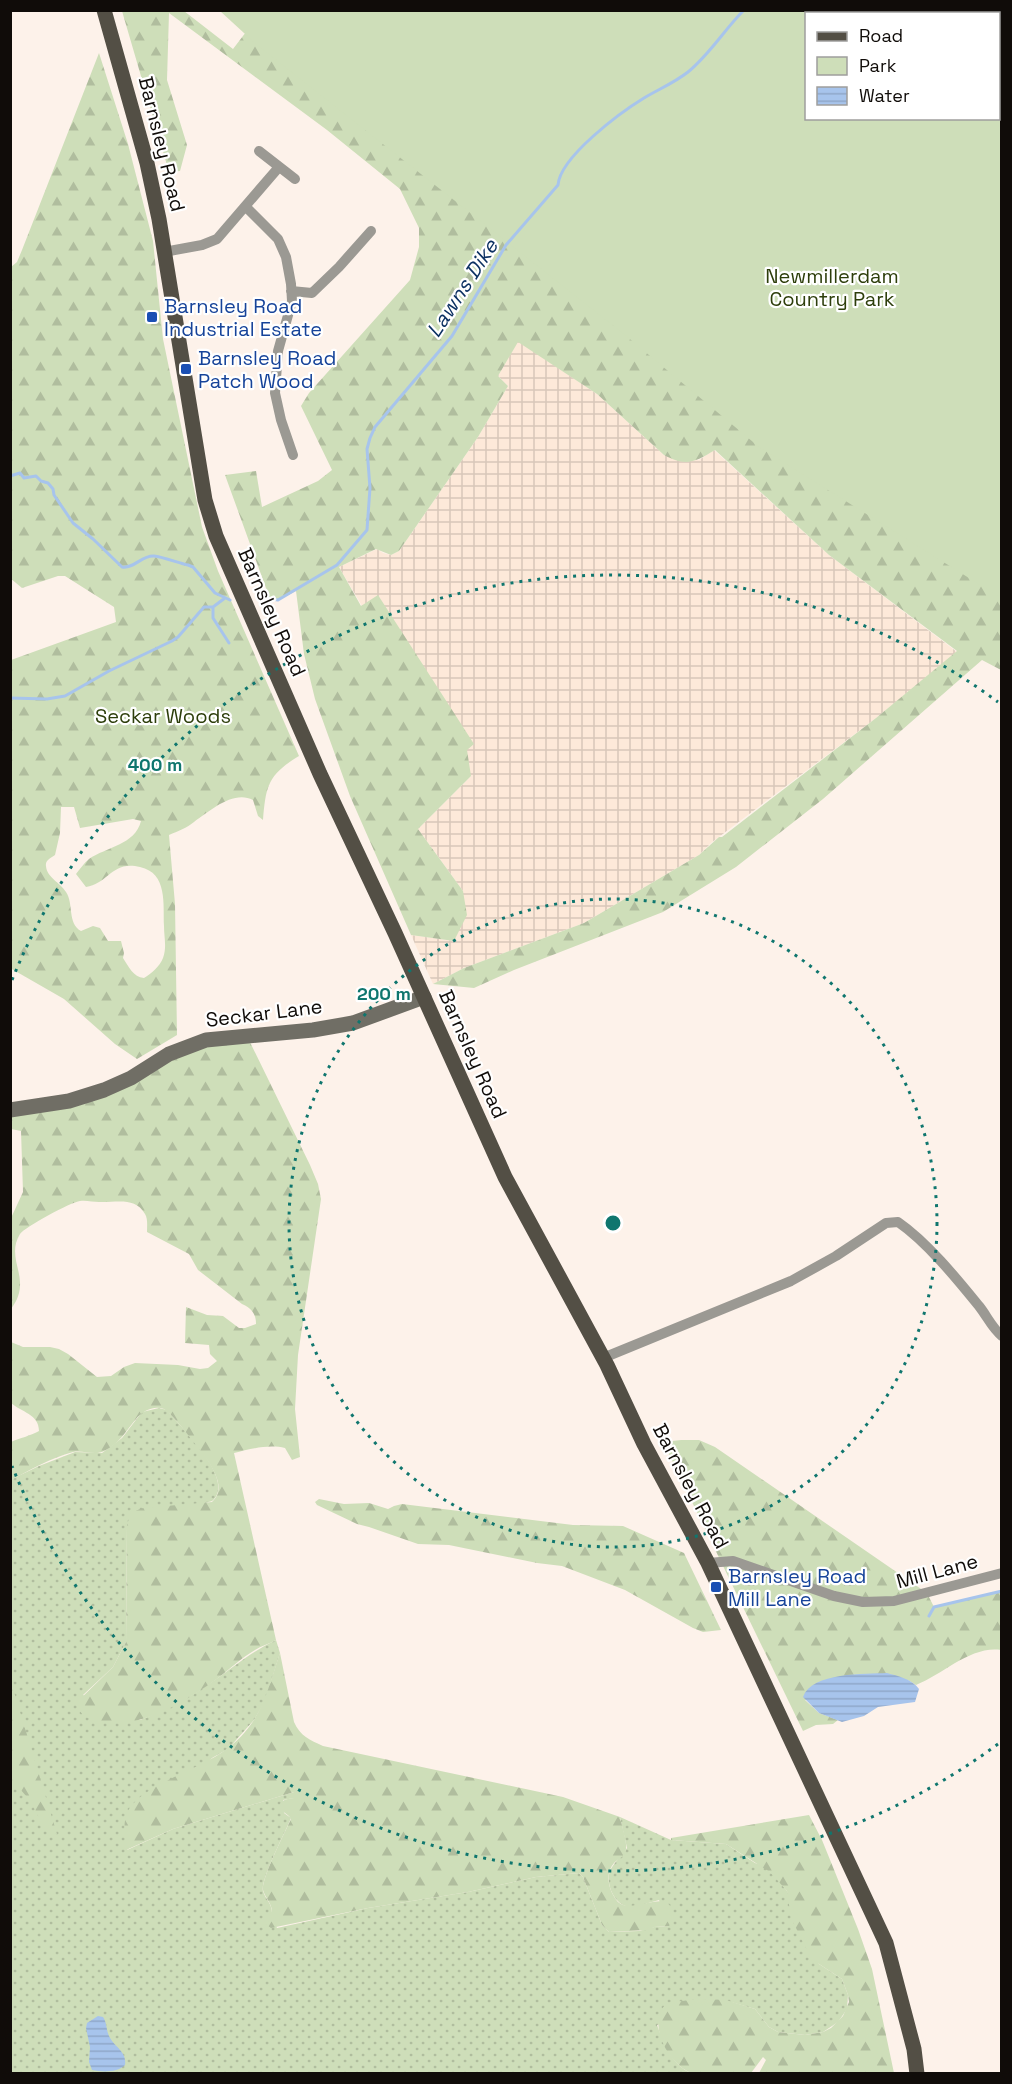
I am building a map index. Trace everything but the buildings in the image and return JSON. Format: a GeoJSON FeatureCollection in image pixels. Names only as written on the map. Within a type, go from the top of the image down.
{"type":"FeatureCollection","features":[{"type":"Feature","properties":{"kind":"main road","name":"Barnsley Road"},"geometry":{"type":"LineString","coordinates":[[104,10],[147,163],[205,500],[216,536],[320,774],[505,1177],[603,1358],[644,1444],[708,1563],[886,1943],[914,2049],[917,2073]]}},
{"type":"Feature","properties":{"kind":"street"},"geometry":{"type":"LineString","coordinates":[[259,151],[295,178]]}},
{"type":"Feature","properties":{"kind":"street"},"geometry":{"type":"LineString","coordinates":[[164,252],[202,245],[217,239],[279,167]]}},
{"type":"Feature","properties":{"kind":"street"},"geometry":{"type":"LineString","coordinates":[[246,207],[272,232],[280,243],[285,257],[291,291],[290,310],[278,351],[275,393],[293,455]]}},
{"type":"Feature","properties":{"kind":"street"},"geometry":{"type":"LineString","coordinates":[[291,291],[312,293],[371,231]]}},
{"type":"Feature","properties":{"kind":"street","name":"Seckar Lane"},"geometry":{"type":"LineString","coordinates":[[10,1110],[69,1101],[104,1090],[131,1078],[169,1054],[206,1040],[353,1023],[424,997]]}},
{"type":"Feature","properties":{"kind":"street"},"geometry":{"type":"LineString","coordinates":[[603,1358],[791,1281],[836,1256],[886,1223],[898,1222],[930,1251],[979,1306],[1002,1336]]}},
{"type":"Feature","properties":{"kind":"street","name":"Mill Lane"},"geometry":{"type":"LineString","coordinates":[[708,1563],[733,1561],[834,1596],[863,1602],[894,1601],[1002,1573]]}},
{"type":"Feature","properties":{"kind":"shaded area"},"geometry":{"type":"Polygon","coordinates":[[[518,341],[597,394],[664,455],[699,460],[714,450],[829,555],[957,652],[876,718],[711,843],[699,855],[584,923],[464,968],[433,984],[411,935],[454,941],[463,891],[418,829],[471,776],[378,596],[362,606],[339,567],[377,549],[391,555],[399,551],[478,437],[508,386],[498,376],[518,341]]]}},
{"type":"Feature","properties":{"kind":"green space"},"geometry":{"type":"Polygon","coordinates":[[[122,11],[184,11],[233,49],[246,32],[226,11],[1001,11],[1001,670],[982,660],[823,799],[736,867],[663,912],[474,988],[433,984],[464,968],[584,923],[699,855],[719,837],[722,837],[876,718],[957,651],[829,555],[715,450],[690,462],[678,461],[664,455],[597,394],[518,342],[498,376],[508,386],[478,437],[399,551],[391,555],[376,549],[339,567],[361,606],[378,595],[474,744],[467,750],[471,776],[418,829],[463,891],[467,915],[454,941],[411,935],[350,796],[315,699],[304,654],[296,591],[278,600],[270,599],[225,475],[256,471],[262,507],[318,481],[332,470],[301,406],[309,393],[410,280],[419,247],[419,228],[400,189],[327,130],[169,13],[167,80],[187,145],[180,171],[169,172],[122,11]]]}},
{"type":"Feature","properties":{"kind":"green space","name":"Newmillerdam Country Park"},"geometry":{"type":"Polygon","coordinates":[[[220,11],[1001,11],[1001,598],[759,447],[625,335],[256,44],[220,11]]]}},
{"type":"Feature","properties":{"kind":"green space","name":"Seckar Woods"},"geometry":{"type":"Polygon","coordinates":[[[99,53],[128,144],[153,241],[163,339],[202,527],[218,571],[299,756],[281,769],[270,782],[263,820],[258,816],[253,800],[238,798],[222,803],[188,826],[169,835],[175,904],[177,1035],[137,1059],[115,1044],[64,999],[10,968],[11,660],[116,622],[114,607],[65,576],[58,576],[22,588],[10,578],[11,267],[17,262],[99,53]],[[61,807],[60,833],[55,855],[46,862],[47,870],[66,892],[72,918],[77,928],[81,931],[93,926],[100,928],[108,941],[121,941],[123,958],[129,968],[134,974],[144,978],[160,964],[165,950],[160,883],[149,870],[131,866],[116,869],[100,882],[86,887],[76,874],[89,859],[133,835],[141,821],[133,819],[80,828],[74,807],[61,807]]]}},
{"type":"Feature","properties":{"kind":"green space"},"geometry":{"type":"Polygon","coordinates":[[[247,1036],[310,1165],[321,1199],[298,1355],[295,1409],[300,1457],[292,1460],[285,1448],[279,1447],[234,1453],[276,1640],[250,1653],[205,1687],[162,1712],[146,1718],[115,1723],[90,1719],[79,1710],[77,1702],[113,1667],[126,1642],[127,1526],[130,1516],[143,1508],[212,1502],[218,1492],[218,1482],[208,1461],[187,1433],[168,1412],[156,1408],[142,1414],[118,1441],[104,1451],[73,1452],[41,1464],[11,1480],[11,1442],[39,1431],[33,1417],[11,1403],[11,1342],[23,1347],[59,1349],[97,1377],[111,1376],[135,1363],[178,1365],[200,1369],[208,1368],[217,1361],[210,1354],[209,1345],[185,1343],[186,1307],[207,1315],[223,1316],[239,1328],[256,1324],[256,1320],[250,1309],[198,1270],[189,1254],[147,1232],[147,1218],[141,1208],[124,1202],[75,1202],[20,1234],[15,1252],[20,1288],[11,1309],[11,1218],[23,1192],[21,1131],[11,1129],[11,1110],[69,1101],[169,1054],[247,1036]]]}},
{"type":"Feature","properties":{"kind":"green space"},"geometry":{"type":"Polygon","coordinates":[[[159,1408],[167,1410],[204,1454],[217,1480],[218,1492],[212,1501],[127,1526],[126,1642],[113,1667],[83,1695],[140,1720],[190,1696],[248,1656],[276,1640],[280,1653],[265,1701],[254,1720],[228,1749],[212,1758],[127,1850],[173,1829],[294,1792],[294,1798],[283,1800],[284,1813],[291,1818],[263,1885],[264,1894],[272,1910],[272,1913],[269,1913],[277,1928],[368,1908],[468,1892],[536,1877],[579,1873],[583,1877],[602,1925],[609,1932],[639,1931],[669,1926],[659,1900],[631,1907],[625,1906],[616,1899],[610,1888],[610,1871],[627,1848],[620,1817],[671,1840],[726,1844],[755,1863],[764,1866],[778,1879],[787,1891],[819,1964],[842,1979],[848,1995],[847,2009],[838,2022],[823,2032],[805,2035],[778,2032],[769,2027],[755,2009],[731,2002],[657,2025],[674,2059],[691,2073],[11,2073],[10,1480],[75,1452],[102,1453],[122,1438],[142,1412],[159,1408]]]}},
{"type":"Feature","properties":{"kind":"green space"},"geometry":{"type":"Polygon","coordinates":[[[699,1440],[715,1447],[927,1593],[934,1607],[1001,1591],[1001,1650],[979,1652],[968,1656],[916,1685],[908,1680],[805,1700],[819,1713],[838,1720],[833,1724],[816,1725],[803,1731],[663,1442],[699,1440]]]}},
{"type":"Feature","properties":{"kind":"green space"},"geometry":{"type":"Polygon","coordinates":[[[319,1499],[344,1504],[369,1503],[388,1509],[402,1504],[573,1525],[623,1526],[684,1553],[721,1630],[703,1632],[693,1628],[625,1590],[562,1566],[449,1545],[418,1544],[357,1524],[317,1505],[315,1502],[319,1499]]]}},
{"type":"Feature","properties":{"kind":"green space"},"geometry":{"type":"Polygon","coordinates":[[[280,1653],[294,1722],[302,1734],[314,1742],[323,1746],[563,1797],[620,1817],[626,1849],[609,1872],[608,1878],[612,1893],[618,1902],[625,1905],[634,1906],[661,1901],[668,1903],[672,1909],[673,1921],[669,1926],[654,1927],[649,1930],[609,1932],[602,1925],[583,1877],[579,1873],[536,1877],[468,1892],[368,1908],[271,1928],[264,1923],[265,1914],[272,1912],[263,1890],[263,1884],[291,1819],[279,1807],[280,1804],[287,1799],[294,1798],[294,1792],[173,1829],[126,1850],[125,1823],[129,1809],[148,1791],[217,1756],[249,1728],[267,1693],[280,1653]]]}},
{"type":"Feature","properties":{"kind":"green space"},"geometry":{"type":"Polygon","coordinates":[[[11,1682],[57,1834],[44,1826],[31,1802],[12,1780],[11,1682]]]}},
{"type":"Feature","properties":{"kind":"green space"},"geometry":{"type":"Polygon","coordinates":[[[809,1815],[822,1840],[872,1969],[894,2073],[759,2073],[766,2060],[763,2057],[751,2073],[691,2073],[675,2061],[662,2042],[658,2021],[667,2003],[697,1999],[726,2000],[755,2009],[769,2027],[778,2032],[805,2035],[831,2028],[843,2016],[849,2002],[842,1979],[819,1964],[809,1954],[791,1918],[787,1891],[770,1872],[726,1844],[671,1840],[671,1838],[809,1815]]]}},
{"type":"Feature","properties":{"kind":"water"},"geometry":{"type":"Polygon","coordinates":[[[887,1673],[905,1678],[919,1689],[915,1702],[878,1707],[864,1716],[842,1722],[819,1713],[803,1697],[808,1689],[828,1679],[853,1674],[887,1673]]]}},
{"type":"Feature","properties":{"kind":"water"},"geometry":{"type":"Polygon","coordinates":[[[98,2016],[103,2017],[111,2040],[124,2056],[125,2065],[114,2071],[92,2070],[89,2062],[90,2047],[86,2028],[87,2023],[98,2016]]]}},
{"type":"Feature","properties":{"kind":"waterway","name":"Lawns Dike"},"geometry":{"type":"LineString","coordinates":[[264,598],[278,600],[337,565],[367,530],[370,488],[367,449],[375,427],[452,336],[506,245],[558,185],[561,174],[569,162],[593,136],[621,114],[688,72],[744,10]]}},
{"type":"Feature","properties":{"kind":"waterway","name":"Lawns Dike"},"geometry":{"type":"LineString","coordinates":[[10,476],[20,473],[24,478],[36,476],[48,483],[73,523],[122,567],[130,566],[150,556],[188,565],[193,567],[215,593],[230,600]]}},
{"type":"Feature","properties":{"kind":"waterway"},"geometry":{"type":"LineString","coordinates":[[10,698],[47,699],[65,696],[109,671],[172,641],[204,607],[213,607],[225,598]]}},
{"type":"Feature","properties":{"kind":"waterway"},"geometry":{"type":"LineString","coordinates":[[213,607],[213,618],[229,643]]}},
{"type":"Feature","properties":{"kind":"waterway"},"geometry":{"type":"LineString","coordinates":[[929,1616],[934,1607],[1002,1591]]}},
{"type":"Feature","properties":{"kind":"place","name":"Barnsley Road Industrial Estate"},"geometry":{"type":"Point","coordinates":[152,317]}},
{"type":"Feature","properties":{"kind":"place","name":"Barnsley Road Patch Wood"},"geometry":{"type":"Point","coordinates":[186,369]}},
{"type":"Feature","properties":{"kind":"place","name":"Barnsley Road Mill Lane"},"geometry":{"type":"Point","coordinates":[716,1587]}}]}
